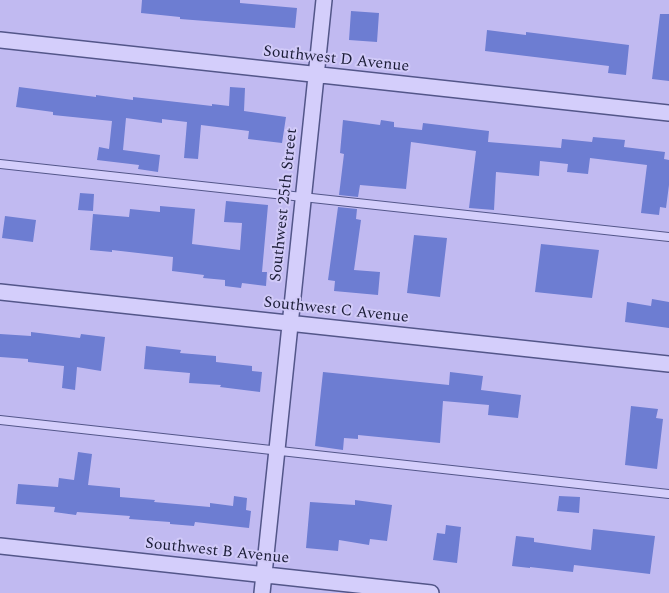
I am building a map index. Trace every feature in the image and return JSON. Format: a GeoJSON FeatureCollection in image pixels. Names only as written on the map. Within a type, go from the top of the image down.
{"type":"FeatureCollection","features":[{"type":"Feature","properties":{"kind":"street","name":"Southwest 25th Street"},"geometry":{"type":"LineString","coordinates":[[262,593],[324,0]]}},
{"type":"Feature","properties":{"kind":"street","name":"Southwest D Avenue"},"geometry":{"type":"LineString","coordinates":[[0,40],[669,113]]}},
{"type":"Feature","properties":{"kind":"street","name":"Southwest C Avenue"},"geometry":{"type":"LineString","coordinates":[[0,292],[669,364]]}},
{"type":"Feature","properties":{"kind":"street","name":"Southwest B Avenue"},"geometry":{"type":"LineString","coordinates":[[0,546],[431,593]]}},
{"type":"Feature","properties":{"kind":"lane"},"geometry":{"type":"LineString","coordinates":[[0,164],[669,237]]}},
{"type":"Feature","properties":{"kind":"lane"},"geometry":{"type":"LineString","coordinates":[[0,420],[669,494]]}},
{"type":"Feature","properties":{"kind":"building"},"geometry":{"type":"Polygon","coordinates":[[[142,0],[240,0],[240,3],[297,8],[295,28],[180,19],[180,17],[141,13],[142,0]]]}},
{"type":"Feature","properties":{"kind":"building"},"geometry":{"type":"Polygon","coordinates":[[[351,11],[379,13],[377,42],[349,40],[351,11]]]}},
{"type":"Feature","properties":{"kind":"building"},"geometry":{"type":"Polygon","coordinates":[[[660,14],[669,14],[669,81],[652,79],[660,14]]]}},
{"type":"Feature","properties":{"kind":"building"},"geometry":{"type":"Polygon","coordinates":[[[487,30],[526,35],[526,32],[629,45],[626,75],[608,73],[609,66],[485,51],[487,30]]]}},
{"type":"Feature","properties":{"kind":"building"},"geometry":{"type":"Polygon","coordinates":[[[19,87],[96,97],[96,95],[133,100],[133,97],[212,106],[212,104],[229,106],[230,87],[245,88],[244,111],[286,117],[282,143],[248,139],[249,131],[201,125],[198,159],[184,158],[187,122],[162,119],[162,123],[126,118],[123,150],[160,155],[158,172],[138,169],[139,165],[97,160],[99,147],[109,149],[112,121],[53,115],[53,112],[16,107],[19,87]]]}},
{"type":"Feature","properties":{"kind":"building"},"geometry":{"type":"Polygon","coordinates":[[[343,120],[380,125],[381,120],[394,122],[394,127],[422,130],[423,123],[489,131],[488,142],[561,148],[562,139],[592,142],[593,137],[625,140],[624,147],[665,152],[664,159],[669,160],[669,185],[666,208],[660,207],[659,215],[641,213],[647,165],[590,158],[588,174],[567,172],[568,164],[540,161],[539,176],[496,172],[494,210],[469,208],[476,151],[411,142],[406,189],[360,185],[358,197],[339,195],[344,154],[340,153],[343,120]]]}},
{"type":"Feature","properties":{"kind":"building"},"geometry":{"type":"Polygon","coordinates":[[[80,193],[94,194],[93,211],[78,210],[80,193]]]}},
{"type":"Feature","properties":{"kind":"building"},"geometry":{"type":"Polygon","coordinates":[[[226,201],[268,205],[262,272],[267,272],[266,286],[242,283],[241,288],[225,286],[225,280],[203,278],[204,275],[172,271],[173,257],[112,250],[112,252],[90,250],[93,214],[129,217],[130,209],[160,212],[160,206],[195,209],[192,244],[240,250],[242,223],[224,222],[226,201]]]}},
{"type":"Feature","properties":{"kind":"building"},"geometry":{"type":"Polygon","coordinates":[[[338,207],[357,209],[356,219],[361,220],[354,270],[380,272],[378,295],[334,291],[335,281],[328,280],[338,207]]]}},
{"type":"Feature","properties":{"kind":"building"},"geometry":{"type":"Polygon","coordinates":[[[5,216],[36,220],[33,242],[2,238],[5,216]]]}},
{"type":"Feature","properties":{"kind":"building"},"geometry":{"type":"Polygon","coordinates":[[[414,235],[447,238],[440,297],[407,293],[414,235]]]}},
{"type":"Feature","properties":{"kind":"building"},"geometry":{"type":"Polygon","coordinates":[[[541,244],[599,250],[592,298],[535,292],[541,244]]]}},
{"type":"Feature","properties":{"kind":"building"},"geometry":{"type":"Polygon","coordinates":[[[652,299],[669,302],[669,328],[625,322],[627,302],[651,306],[652,299]]]}},
{"type":"Feature","properties":{"kind":"building"},"geometry":{"type":"Polygon","coordinates":[[[31,332],[80,338],[81,334],[105,337],[101,371],[77,367],[75,390],[62,388],[64,366],[28,362],[28,359],[0,357],[0,334],[31,336],[31,332]]]}},
{"type":"Feature","properties":{"kind":"building"},"geometry":{"type":"Polygon","coordinates":[[[146,346],[181,350],[180,353],[216,356],[216,362],[252,366],[252,371],[262,372],[260,392],[220,387],[221,385],[189,383],[190,373],[144,369],[146,346]]]}},
{"type":"Feature","properties":{"kind":"building"},"geometry":{"type":"Polygon","coordinates":[[[323,372],[449,385],[450,372],[483,376],[481,390],[521,395],[518,418],[488,415],[489,405],[443,401],[440,443],[358,435],[358,439],[344,438],[343,450],[315,446],[323,372]]]}},
{"type":"Feature","properties":{"kind":"building"},"geometry":{"type":"Polygon","coordinates":[[[631,406],[658,409],[656,418],[663,419],[657,469],[625,465],[631,406]]]}},
{"type":"Feature","properties":{"kind":"building"},"geometry":{"type":"Polygon","coordinates":[[[78,452],[92,454],[88,485],[120,488],[120,497],[210,507],[210,503],[233,506],[234,496],[247,498],[246,510],[251,511],[249,528],[195,522],[194,526],[170,524],[170,522],[129,519],[130,516],[77,512],[76,515],[54,512],[55,507],[16,504],[18,484],[58,487],[59,478],[74,480],[78,452]]]}},
{"type":"Feature","properties":{"kind":"building"},"geometry":{"type":"Polygon","coordinates":[[[559,496],[580,497],[579,513],[557,511],[559,496]]]}},
{"type":"Feature","properties":{"kind":"building"},"geometry":{"type":"Polygon","coordinates":[[[355,500],[392,505],[387,541],[370,539],[369,545],[339,540],[338,551],[306,548],[310,502],[355,505],[355,500]]]}},
{"type":"Feature","properties":{"kind":"building"},"geometry":{"type":"Polygon","coordinates":[[[446,525],[461,527],[457,563],[433,560],[437,533],[445,534],[446,525]]]}},
{"type":"Feature","properties":{"kind":"building"},"geometry":{"type":"Polygon","coordinates":[[[593,529],[655,536],[650,574],[574,565],[573,572],[512,566],[516,536],[534,538],[534,542],[591,550],[593,529]]]}}]}
